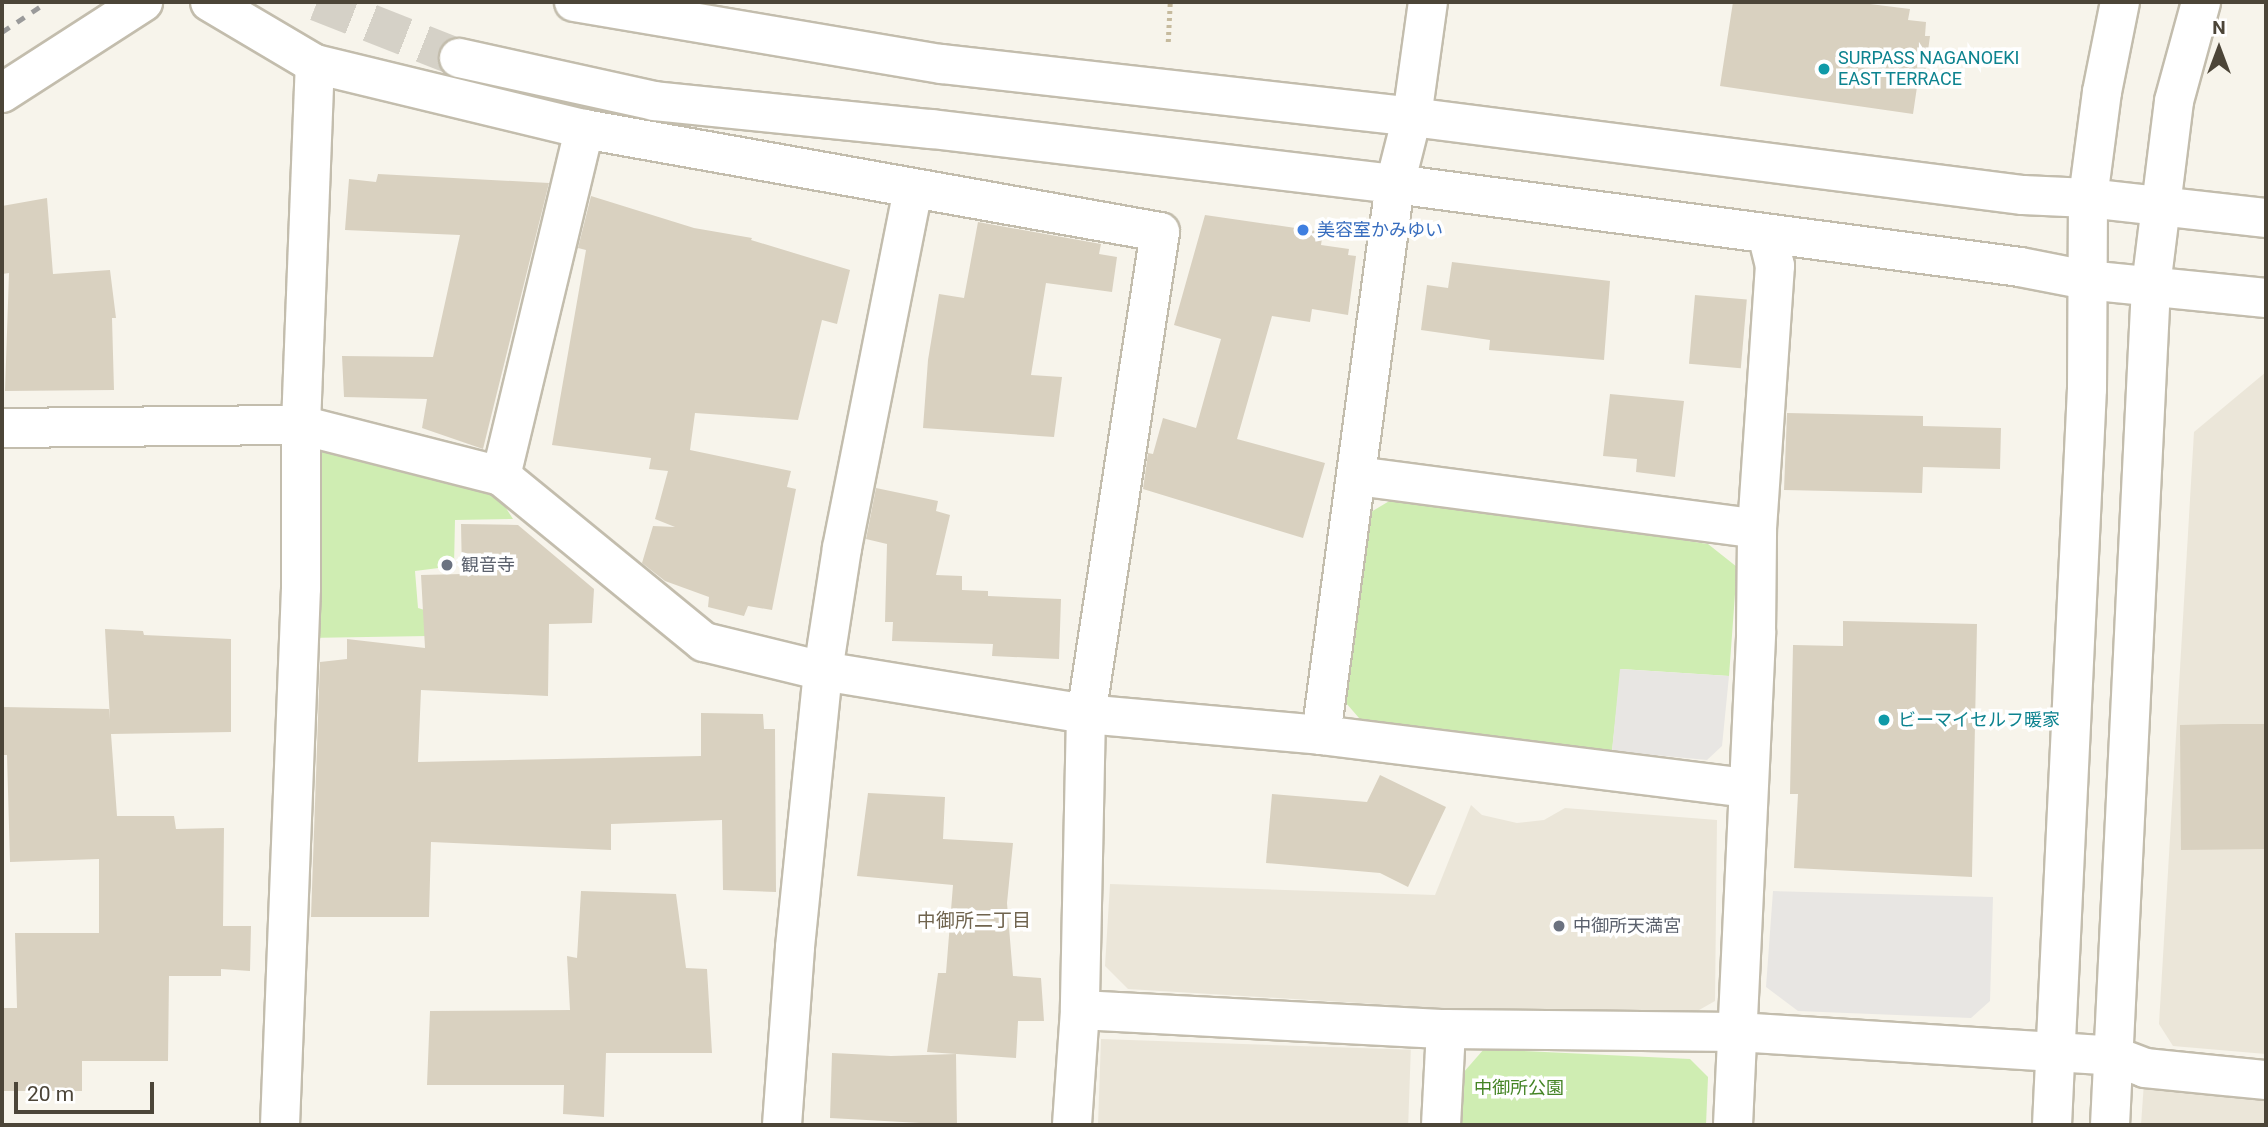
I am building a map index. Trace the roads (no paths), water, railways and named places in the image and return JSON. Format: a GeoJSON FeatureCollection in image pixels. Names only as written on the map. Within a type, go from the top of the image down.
{"type":"FeatureCollection","features":[{"type":"Feature","properties":{"kind":"street"},"geometry":{"type":"LineString","coordinates":[[2,93],[142,2]]}},
{"type":"Feature","properties":{"kind":"street"},"geometry":{"type":"LineString","coordinates":[[210,2],[315,64],[584,129],[1160,232],[1086,714],[1080,1010],[1072,1125]]}},
{"type":"Feature","properties":{"kind":"street"},"geometry":{"type":"LineString","coordinates":[[574,2],[942,64],[1412,117],[2023,195],[2088,198],[2266,218]]}},
{"type":"Feature","properties":{"kind":"street"},"geometry":{"type":"LineString","coordinates":[[1321,735],[1395,184],[1412,117],[1428,2]]}},
{"type":"Feature","properties":{"kind":"street"},"geometry":{"type":"LineString","coordinates":[[2052,1125],[2087,389],[2088,198],[2102,92],[2120,2]]}},
{"type":"Feature","properties":{"kind":"street"},"geometry":{"type":"LineString","coordinates":[[2110,1125],[2151,286],[2174,102],[2201,2]]}},
{"type":"Feature","properties":{"kind":"street"},"geometry":{"type":"LineString","coordinates":[[459,58],[654,102],[932,129],[1395,184],[2020,267],[2086,281],[2266,298]]}},
{"type":"Feature","properties":{"kind":"street"},"geometry":{"type":"LineString","coordinates":[[280,1125],[301,588],[301,425],[315,64]]}},
{"type":"Feature","properties":{"kind":"street"},"geometry":{"type":"LineString","coordinates":[[501,476],[584,129]]}},
{"type":"Feature","properties":{"kind":"street"},"geometry":{"type":"LineString","coordinates":[[782,1125],[795,947],[823,671],[842,548],[914,189]]}},
{"type":"Feature","properties":{"kind":"street"},"geometry":{"type":"LineString","coordinates":[[1733,1125],[1756,632],[1757,529],[1775,266],[1767,235]]}},
{"type":"Feature","properties":{"kind":"street"},"geometry":{"type":"LineString","coordinates":[[2,428],[301,425],[501,476],[704,642],[823,671],[1086,714],[1321,735],[1748,788]]}},
{"type":"Feature","properties":{"kind":"street"},"geometry":{"type":"LineString","coordinates":[[1357,476],[1757,529]]}},
{"type":"Feature","properties":{"kind":"street"},"geometry":{"type":"LineString","coordinates":[[1080,1010],[1446,1029],[1737,1032],[2115,1056],[2145,1068],[2266,1080]]}},
{"type":"Feature","properties":{"kind":"street"},"geometry":{"type":"LineString","coordinates":[[1441,1125],[1446,1029]]}},
{"type":"Feature","properties":{"kind":"tunnel"},"geometry":{"type":"LineString","coordinates":[[317,2],[459,58]]}},
{"type":"Feature","properties":{"kind":"railway"},"geometry":{"type":"LineString","coordinates":[[2,32],[47,2]]}},
{"type":"Feature","properties":{"kind":"place","name":"SURPASS NAGANOEKI EAST TERRACE"},"geometry":{"type":"Point","coordinates":[1824,69]}},
{"type":"Feature","properties":{"kind":"place","name":"美容室かみゆい"},"geometry":{"type":"Point","coordinates":[1303,230]}},
{"type":"Feature","properties":{"kind":"place","name":"観音寺"},"geometry":{"type":"Point","coordinates":[447,565]}},
{"type":"Feature","properties":{"kind":"place","name":"ビーマイセルフ暖家"},"geometry":{"type":"Point","coordinates":[1884,720]}},
{"type":"Feature","properties":{"kind":"place","name":"中御所天満宮"},"geometry":{"type":"Point","coordinates":[1559,926]}},
{"type":"Feature","properties":{"kind":"district","name":"中御所二丁目"},"geometry":{"type":"Point","coordinates":[974,921]}},
{"type":"Feature","properties":{"kind":"park label","name":"中御所公園"},"geometry":{"type":"Point","coordinates":[1519,1088]}}]}
